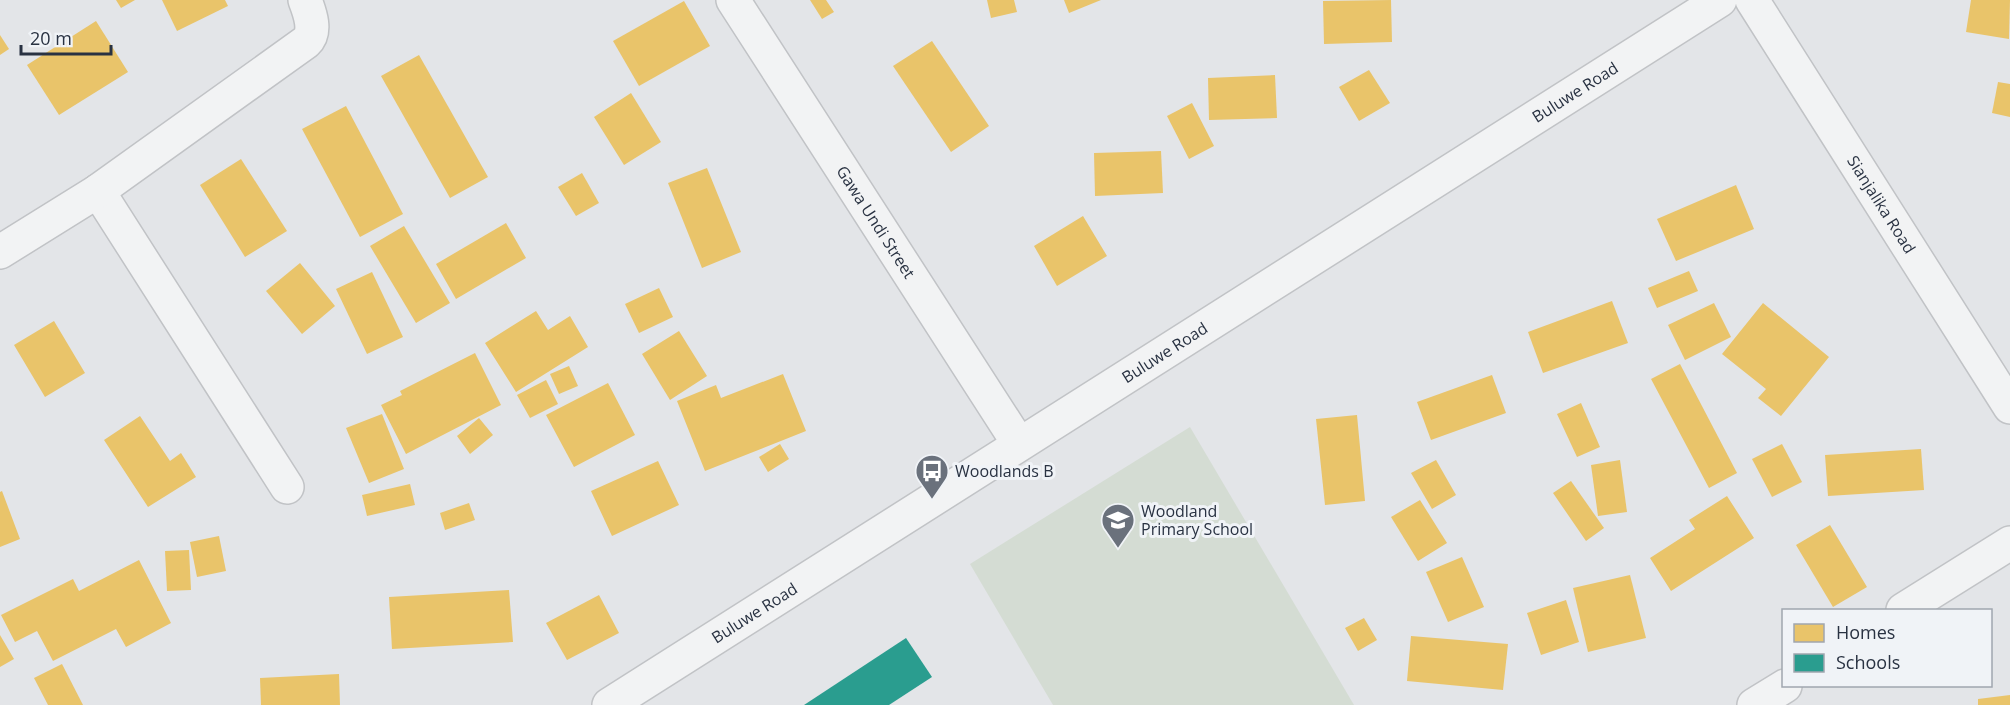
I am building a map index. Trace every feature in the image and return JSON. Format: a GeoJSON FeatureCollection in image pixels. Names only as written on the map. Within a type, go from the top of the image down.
{"type":"FeatureCollection","features":[{"type":"Feature","properties":{"kind":"street"},"geometry":{"type":"LineString","coordinates":[[0,252],[98,191],[309,39],[312,29],[305,0]]}},
{"type":"Feature","properties":{"kind":"street","name":"Gawa Undi Street"},"geometry":{"type":"LineString","coordinates":[[733,0],[1019,444]]}},
{"type":"Feature","properties":{"kind":"street","name":"Buluwe Road"},"geometry":{"type":"LineString","coordinates":[[609,705],[1720,0]]}},
{"type":"Feature","properties":{"kind":"street","name":"Sianjalika Road"},"geometry":{"type":"LineString","coordinates":[[1752,0],[2010,407]]}},
{"type":"Feature","properties":{"kind":"street"},"geometry":{"type":"LineString","coordinates":[[98,191],[287,487]]}},
{"type":"Feature","properties":{"kind":"street"},"geometry":{"type":"LineString","coordinates":[[1906,609],[2010,543]]}},
{"type":"Feature","properties":{"kind":"street"},"geometry":{"type":"LineString","coordinates":[[1754,705],[1783,687]]}},
{"type":"Feature","properties":{"kind":"shaded area","name":"Woodland Primary School"},"geometry":{"type":"Polygon","coordinates":[[[1190,427],[1354,705],[1053,705],[970,564],[1190,427]]]}},
{"type":"Feature","properties":{"kind":"building: Homes"},"geometry":{"type":"Polygon","coordinates":[[[116,0],[135,0],[121,8],[116,0]]]}},
{"type":"Feature","properties":{"kind":"building: Homes"},"geometry":{"type":"Polygon","coordinates":[[[162,0],[225,0],[228,6],[177,31],[162,0]]]}},
{"type":"Feature","properties":{"kind":"building: Homes"},"geometry":{"type":"Polygon","coordinates":[[[810,0],[826,0],[834,12],[822,19],[810,0]]]}},
{"type":"Feature","properties":{"kind":"building: Homes"},"geometry":{"type":"Polygon","coordinates":[[[987,0],[1014,0],[1017,12],[991,18],[987,0]]]}},
{"type":"Feature","properties":{"kind":"building: Homes"},"geometry":{"type":"Polygon","coordinates":[[[1064,0],[1101,0],[1069,13],[1064,0]]]}},
{"type":"Feature","properties":{"kind":"building: Homes"},"geometry":{"type":"Polygon","coordinates":[[[1391,0],[1392,42],[1324,44],[1323,1],[1391,0]]]}},
{"type":"Feature","properties":{"kind":"building: Homes"},"geometry":{"type":"Polygon","coordinates":[[[1971,0],[2010,0],[2009,39],[1966,32],[1971,0]]]}},
{"type":"Feature","properties":{"kind":"building: Homes"},"geometry":{"type":"Polygon","coordinates":[[[684,1],[710,46],[639,86],[613,41],[684,1]]]}},
{"type":"Feature","properties":{"kind":"building: Homes"},"geometry":{"type":"Polygon","coordinates":[[[96,21],[128,72],[59,115],[27,65],[96,21]]]}},
{"type":"Feature","properties":{"kind":"building: Homes"},"geometry":{"type":"Polygon","coordinates":[[[0,35],[9,49],[0,55],[0,35]]]}},
{"type":"Feature","properties":{"kind":"building: Homes"},"geometry":{"type":"Polygon","coordinates":[[[932,41],[989,126],[951,152],[893,66],[932,41]]]}},
{"type":"Feature","properties":{"kind":"building: Homes"},"geometry":{"type":"Polygon","coordinates":[[[419,55],[488,177],[450,198],[381,76],[419,55]]]}},
{"type":"Feature","properties":{"kind":"building: Homes"},"geometry":{"type":"Polygon","coordinates":[[[1369,70],[1390,103],[1359,121],[1339,87],[1369,70]]]}},
{"type":"Feature","properties":{"kind":"building: Homes"},"geometry":{"type":"Polygon","coordinates":[[[1275,75],[1277,118],[1209,120],[1208,78],[1275,75]]]}},
{"type":"Feature","properties":{"kind":"building: Homes"},"geometry":{"type":"Polygon","coordinates":[[[1998,82],[2010,84],[2010,117],[1992,113],[1998,82]]]}},
{"type":"Feature","properties":{"kind":"building: Homes"},"geometry":{"type":"Polygon","coordinates":[[[631,93],[661,142],[624,165],[594,117],[631,93]]]}},
{"type":"Feature","properties":{"kind":"building: Homes"},"geometry":{"type":"Polygon","coordinates":[[[1192,103],[1214,146],[1189,159],[1167,116],[1192,103]]]}},
{"type":"Feature","properties":{"kind":"building: Homes"},"geometry":{"type":"Polygon","coordinates":[[[346,106],[403,214],[360,237],[302,129],[346,106]]]}},
{"type":"Feature","properties":{"kind":"building: Homes"},"geometry":{"type":"Polygon","coordinates":[[[1161,151],[1163,193],[1095,196],[1094,153],[1161,151]]]}},
{"type":"Feature","properties":{"kind":"building: Homes"},"geometry":{"type":"Polygon","coordinates":[[[241,159],[287,231],[245,257],[200,185],[241,159]]]}},
{"type":"Feature","properties":{"kind":"building: Homes"},"geometry":{"type":"Polygon","coordinates":[[[707,168],[741,252],[702,268],[668,183],[707,168]]]}},
{"type":"Feature","properties":{"kind":"building: Homes"},"geometry":{"type":"Polygon","coordinates":[[[582,173],[599,203],[576,216],[558,187],[582,173]]]}},
{"type":"Feature","properties":{"kind":"building: Homes"},"geometry":{"type":"Polygon","coordinates":[[[1736,185],[1754,229],[1676,261],[1657,219],[1736,185]]]}},
{"type":"Feature","properties":{"kind":"building: Homes"},"geometry":{"type":"Polygon","coordinates":[[[1083,216],[1107,256],[1057,286],[1034,246],[1083,216]]]}},
{"type":"Feature","properties":{"kind":"building: Homes"},"geometry":{"type":"Polygon","coordinates":[[[506,223],[526,258],[456,299],[436,264],[506,223]]]}},
{"type":"Feature","properties":{"kind":"building: Homes"},"geometry":{"type":"Polygon","coordinates":[[[404,226],[450,303],[416,323],[370,246],[404,226]]]}},
{"type":"Feature","properties":{"kind":"building: Homes"},"geometry":{"type":"Polygon","coordinates":[[[300,263],[335,306],[302,334],[266,291],[300,263]]]}},
{"type":"Feature","properties":{"kind":"building: Homes"},"geometry":{"type":"Polygon","coordinates":[[[1689,271],[1698,291],[1657,308],[1648,288],[1689,271]]]}},
{"type":"Feature","properties":{"kind":"building: Homes"},"geometry":{"type":"Polygon","coordinates":[[[372,272],[403,337],[367,354],[336,289],[372,272]]]}},
{"type":"Feature","properties":{"kind":"building: Homes"},"geometry":{"type":"Polygon","coordinates":[[[659,288],[673,317],[639,333],[625,304],[659,288]]]}},
{"type":"Feature","properties":{"kind":"building: Homes"},"geometry":{"type":"Polygon","coordinates":[[[1612,301],[1628,343],[1543,373],[1528,332],[1612,301]]]}},
{"type":"Feature","properties":{"kind":"building: Homes"},"geometry":{"type":"Polygon","coordinates":[[[1714,303],[1731,337],[1685,360],[1668,325],[1714,303]]]}},
{"type":"Feature","properties":{"kind":"building: Homes"},"geometry":{"type":"Polygon","coordinates":[[[1763,303],[1829,357],[1781,416],[1758,398],[1766,389],[1722,354],[1763,303]]]}},
{"type":"Feature","properties":{"kind":"building: Homes"},"geometry":{"type":"Polygon","coordinates":[[[536,311],[548,330],[570,316],[588,347],[516,392],[485,343],[536,311]]]}},
{"type":"Feature","properties":{"kind":"building: Homes"},"geometry":{"type":"Polygon","coordinates":[[[54,321],[85,373],[45,397],[14,345],[54,321]]]}},
{"type":"Feature","properties":{"kind":"building: Homes"},"geometry":{"type":"Polygon","coordinates":[[[679,331],[707,376],[670,400],[642,354],[679,331]]]}},
{"type":"Feature","properties":{"kind":"building: Homes"},"geometry":{"type":"Polygon","coordinates":[[[475,353],[501,405],[406,454],[381,405],[402,395],[400,391],[475,353]]]}},
{"type":"Feature","properties":{"kind":"building: Homes"},"geometry":{"type":"Polygon","coordinates":[[[1680,364],[1737,473],[1709,488],[1651,379],[1680,364]]]}},
{"type":"Feature","properties":{"kind":"building: Homes"},"geometry":{"type":"Polygon","coordinates":[[[569,366],[578,386],[559,394],[550,374],[569,366]]]}},
{"type":"Feature","properties":{"kind":"building: Homes"},"geometry":{"type":"Polygon","coordinates":[[[783,374],[806,431],[705,471],[677,401],[716,385],[721,398],[783,374]]]}},
{"type":"Feature","properties":{"kind":"building: Homes"},"geometry":{"type":"Polygon","coordinates":[[[1492,375],[1506,413],[1431,440],[1417,402],[1492,375]]]}},
{"type":"Feature","properties":{"kind":"building: Homes"},"geometry":{"type":"Polygon","coordinates":[[[546,380],[558,404],[530,418],[517,395],[546,380]]]}},
{"type":"Feature","properties":{"kind":"building: Homes"},"geometry":{"type":"Polygon","coordinates":[[[608,383],[635,435],[574,467],[546,415],[608,383]]]}},
{"type":"Feature","properties":{"kind":"building: Homes"},"geometry":{"type":"Polygon","coordinates":[[[1581,403],[1600,447],[1577,457],[1557,414],[1581,403]]]}},
{"type":"Feature","properties":{"kind":"building: Homes"},"geometry":{"type":"Polygon","coordinates":[[[382,414],[404,469],[369,483],[346,428],[382,414]]]}},
{"type":"Feature","properties":{"kind":"building: Homes"},"geometry":{"type":"Polygon","coordinates":[[[1357,415],[1365,501],[1325,505],[1316,419],[1357,415]]]}},
{"type":"Feature","properties":{"kind":"building: Homes"},"geometry":{"type":"Polygon","coordinates":[[[140,416],[170,461],[181,453],[196,477],[148,507],[104,440],[140,416]]]}},
{"type":"Feature","properties":{"kind":"building: Homes"},"geometry":{"type":"Polygon","coordinates":[[[479,418],[493,435],[470,454],[457,436],[479,418]]]}},
{"type":"Feature","properties":{"kind":"building: Homes"},"geometry":{"type":"Polygon","coordinates":[[[780,444],[789,459],[768,472],[759,457],[780,444]]]}},
{"type":"Feature","properties":{"kind":"building: Homes"},"geometry":{"type":"Polygon","coordinates":[[[1782,444],[1802,482],[1772,497],[1752,459],[1782,444]]]}},
{"type":"Feature","properties":{"kind":"building: Homes"},"geometry":{"type":"Polygon","coordinates":[[[1921,449],[1924,490],[1828,496],[1825,455],[1921,449]]]}},
{"type":"Feature","properties":{"kind":"building: Homes"},"geometry":{"type":"Polygon","coordinates":[[[1436,460],[1456,495],[1432,509],[1411,473],[1436,460]]]}},
{"type":"Feature","properties":{"kind":"building: Homes"},"geometry":{"type":"Polygon","coordinates":[[[1620,460],[1627,512],[1598,516],[1591,465],[1620,460]]]}},
{"type":"Feature","properties":{"kind":"building: Homes"},"geometry":{"type":"Polygon","coordinates":[[[658,461],[679,505],[612,536],[591,491],[658,461]]]}},
{"type":"Feature","properties":{"kind":"building: Homes"},"geometry":{"type":"Polygon","coordinates":[[[1571,481],[1604,528],[1586,541],[1553,493],[1571,481]]]}},
{"type":"Feature","properties":{"kind":"building: Homes"},"geometry":{"type":"Polygon","coordinates":[[[410,484],[415,505],[367,516],[362,495],[410,484]]]}},
{"type":"Feature","properties":{"kind":"building: Homes"},"geometry":{"type":"Polygon","coordinates":[[[2,491],[20,539],[0,547],[0,492],[2,491]]]}},
{"type":"Feature","properties":{"kind":"building: Homes"},"geometry":{"type":"Polygon","coordinates":[[[1727,496],[1754,538],[1671,591],[1650,558],[1695,529],[1689,520],[1727,496]]]}},
{"type":"Feature","properties":{"kind":"building: Homes"},"geometry":{"type":"Polygon","coordinates":[[[1420,500],[1447,543],[1418,561],[1391,517],[1420,500]]]}},
{"type":"Feature","properties":{"kind":"building: Homes"},"geometry":{"type":"Polygon","coordinates":[[[469,503],[475,520],[445,530],[440,513],[469,503]]]}},
{"type":"Feature","properties":{"kind":"building: Homes"},"geometry":{"type":"Polygon","coordinates":[[[1830,525],[1867,587],[1833,607],[1796,545],[1830,525]]]}},
{"type":"Feature","properties":{"kind":"building: Homes"},"geometry":{"type":"Polygon","coordinates":[[[219,536],[226,571],[197,577],[190,542],[219,536]]]}},
{"type":"Feature","properties":{"kind":"building: Homes"},"geometry":{"type":"Polygon","coordinates":[[[189,550],[191,590],[167,591],[165,551],[189,550]]]}},
{"type":"Feature","properties":{"kind":"building: Homes"},"geometry":{"type":"Polygon","coordinates":[[[1462,557],[1484,607],[1448,622],[1426,572],[1462,557]]]}},
{"type":"Feature","properties":{"kind":"building: Homes"},"geometry":{"type":"Polygon","coordinates":[[[139,560],[171,623],[126,647],[116,629],[53,661],[37,631],[15,642],[1,615],[73,579],[79,591],[139,560]]]}},
{"type":"Feature","properties":{"kind":"building: Homes"},"geometry":{"type":"Polygon","coordinates":[[[1630,575],[1646,638],[1588,652],[1573,588],[1630,575]]]}},
{"type":"Feature","properties":{"kind":"building: Homes"},"geometry":{"type":"Polygon","coordinates":[[[509,590],[513,642],[392,649],[389,597],[509,590]]]}},
{"type":"Feature","properties":{"kind":"building: Homes"},"geometry":{"type":"Polygon","coordinates":[[[599,595],[619,633],[567,660],[546,623],[599,595]]]}},
{"type":"Feature","properties":{"kind":"building: Homes"},"geometry":{"type":"Polygon","coordinates":[[[1566,600],[1579,642],[1541,655],[1527,613],[1566,600]]]}},
{"type":"Feature","properties":{"kind":"building: Homes"},"geometry":{"type":"Polygon","coordinates":[[[1364,618],[1377,640],[1358,651],[1345,628],[1364,618]]]}},
{"type":"Feature","properties":{"kind":"building: Homes"},"geometry":{"type":"Polygon","coordinates":[[[0,635],[14,659],[0,667],[0,635]]]}},
{"type":"Feature","properties":{"kind":"building: Homes"},"geometry":{"type":"Polygon","coordinates":[[[1411,636],[1508,644],[1503,690],[1407,681],[1411,636]]]}},
{"type":"Feature","properties":{"kind":"building: Homes"},"geometry":{"type":"Polygon","coordinates":[[[62,664],[83,705],[48,705],[34,678],[62,664]]]}},
{"type":"Feature","properties":{"kind":"building: Homes"},"geometry":{"type":"Polygon","coordinates":[[[339,674],[340,705],[261,705],[260,678],[339,674]]]}},
{"type":"Feature","properties":{"kind":"building: Homes"},"geometry":{"type":"Polygon","coordinates":[[[2010,695],[2010,705],[1978,705],[1978,699],[2010,695]]]}},
{"type":"Feature","properties":{"kind":"building: Schools"},"geometry":{"type":"Polygon","coordinates":[[[906,638],[932,677],[889,705],[804,705],[906,638]]]}},
{"type":"Feature","properties":{"kind":"place","name":"Woodlands B"},"geometry":{"type":"Point","coordinates":[932,500]}},
{"type":"Feature","properties":{"kind":"place","name":"Woodland Primary School"},"geometry":{"type":"Point","coordinates":[1118,549]}}]}
